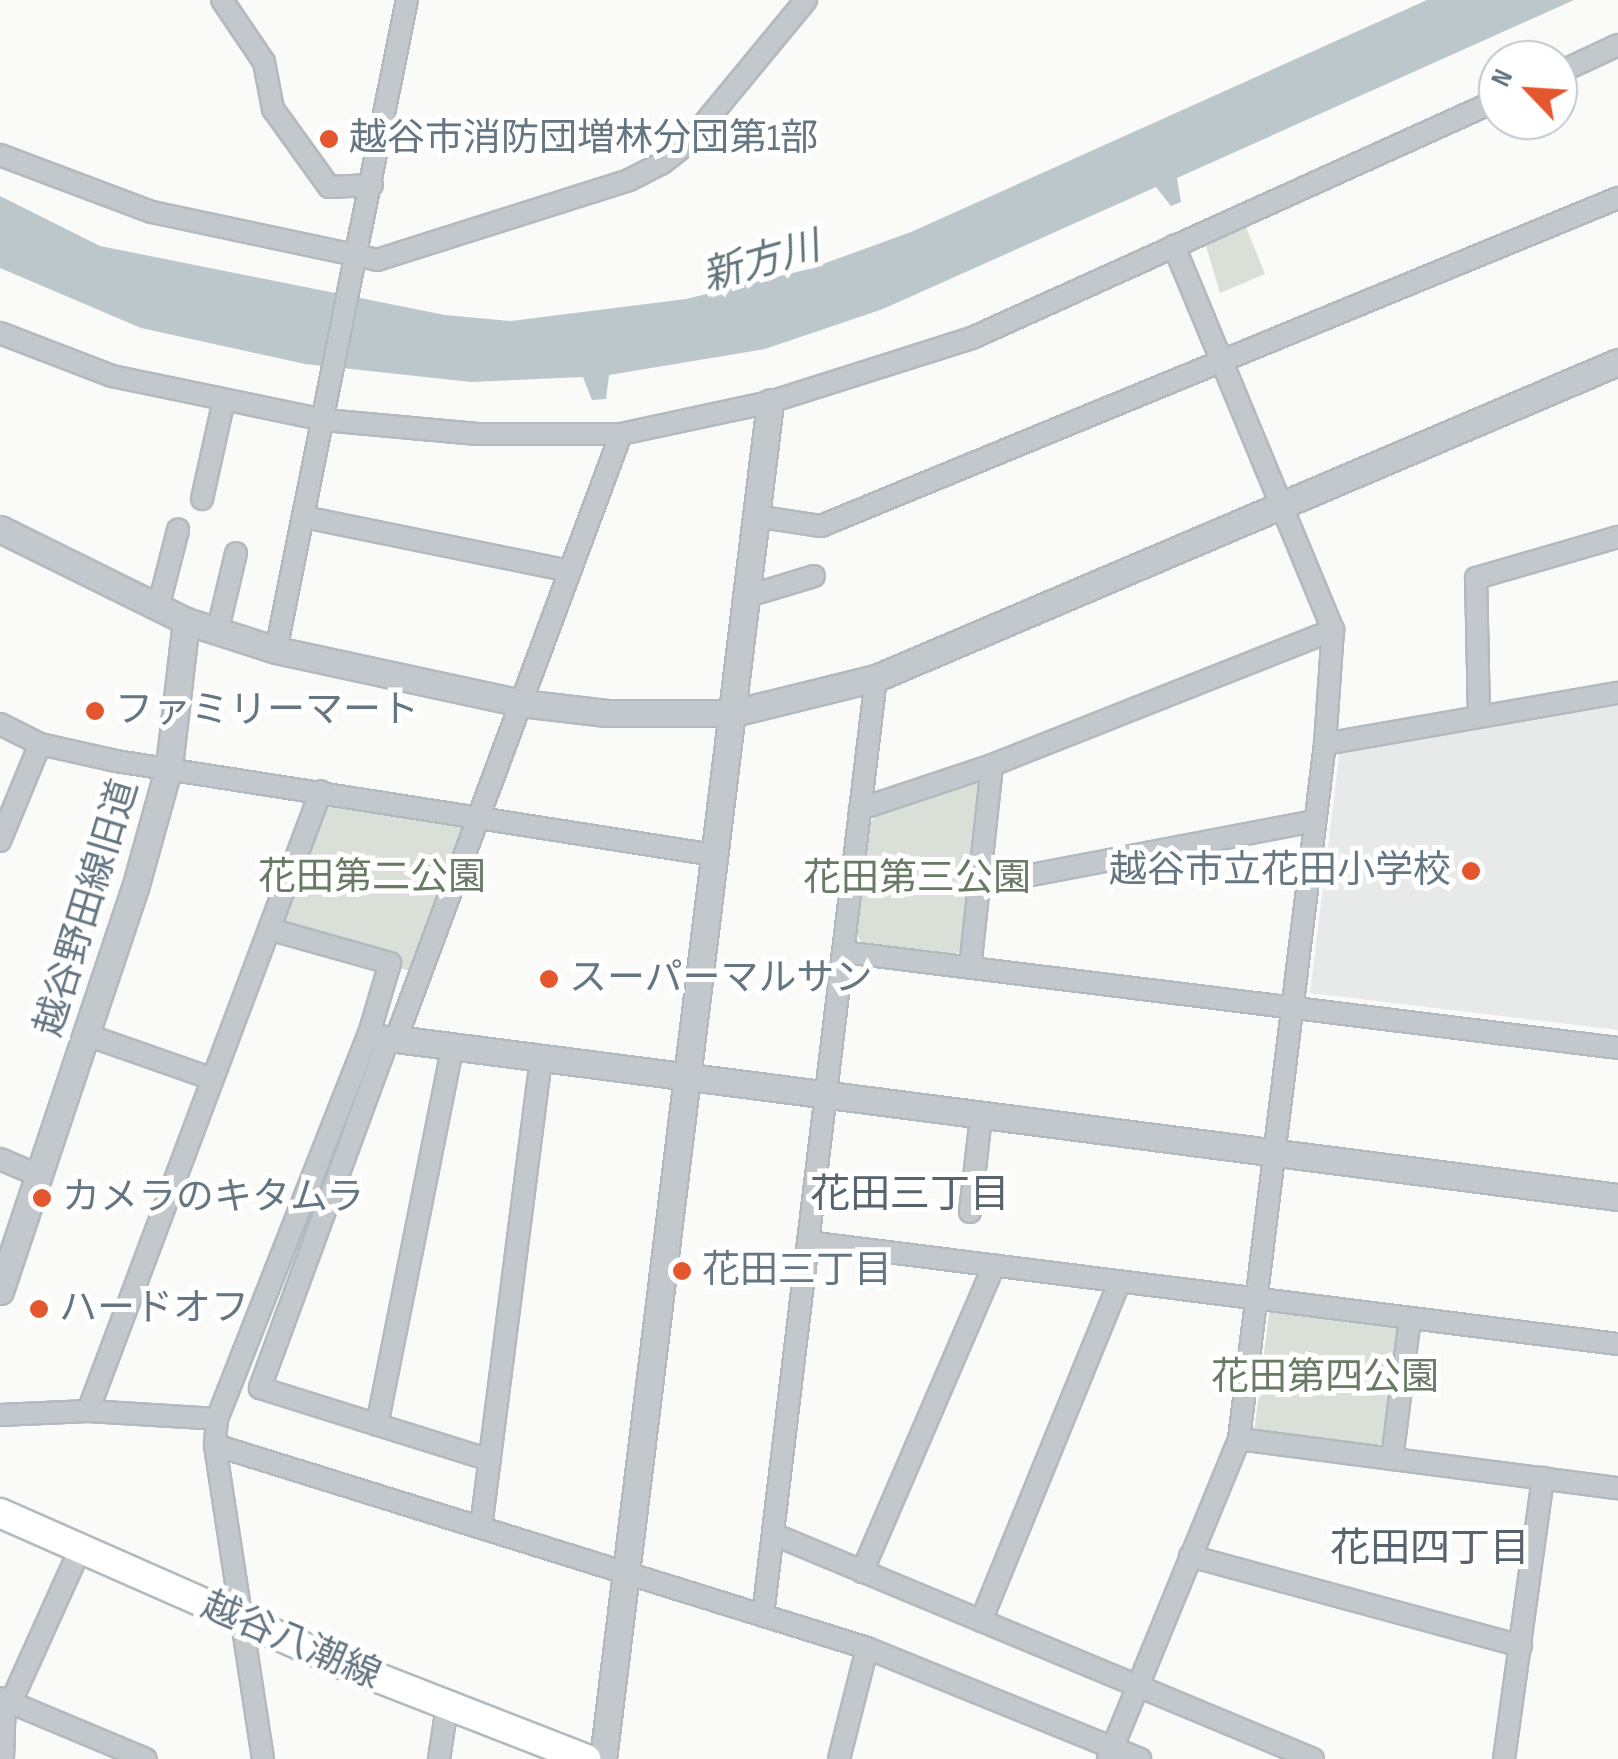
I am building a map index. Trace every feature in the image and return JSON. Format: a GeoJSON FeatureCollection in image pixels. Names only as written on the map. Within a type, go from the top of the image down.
{"type":"FeatureCollection","features":[{"type":"Feature","properties":{"kind":"main road","name":"越谷八潮線"},"geometry":{"type":"LineString","coordinates":[[0,1513],[242,1622],[447,1707],[586,1759]]}},
{"type":"Feature","properties":{"kind":"street"},"geometry":{"type":"LineString","coordinates":[[222,0],[264,62],[273,109],[329,187],[372,185]]}},
{"type":"Feature","properties":{"kind":"street"},"geometry":{"type":"LineString","coordinates":[[276,650],[354,283],[407,0]]}},
{"type":"Feature","properties":{"kind":"street"},"geometry":{"type":"LineString","coordinates":[[0,154],[152,212],[378,260],[629,180],[661,164],[690,142],[806,0]]}},
{"type":"Feature","properties":{"kind":"street"},"geometry":{"type":"LineString","coordinates":[[1578,63],[1618,46]]}},
{"type":"Feature","properties":{"kind":"street"},"geometry":{"type":"LineString","coordinates":[[2,338],[112,376],[324,420],[477,434],[620,434],[770,402],[972,338],[1478,109]]}},
{"type":"Feature","properties":{"kind":"street"},"geometry":{"type":"LineString","coordinates":[[755,516],[821,526],[1618,198]]}},
{"type":"Feature","properties":{"kind":"street"},"geometry":{"type":"LineString","coordinates":[[1109,1753],[1239,1439],[1270,1154],[1325,744],[1333,630],[1174,246]]}},
{"type":"Feature","properties":{"kind":"street"},"geometry":{"type":"LineString","coordinates":[[0,529],[186,621],[276,650],[521,703],[606,713],[733,713],[876,678],[1618,362]]}},
{"type":"Feature","properties":{"kind":"street"},"geometry":{"type":"LineString","coordinates":[[202,498],[224,400]]}},
{"type":"Feature","properties":{"kind":"street"},"geometry":{"type":"LineString","coordinates":[[603,1759],[770,402]]}},
{"type":"Feature","properties":{"kind":"street"},"geometry":{"type":"LineString","coordinates":[[263,1759],[215,1446],[218,1419],[478,816],[620,434]]}},
{"type":"Feature","properties":{"kind":"street"},"geometry":{"type":"LineString","coordinates":[[304,517],[570,570]]}},
{"type":"Feature","properties":{"kind":"street"},"geometry":{"type":"LineString","coordinates":[[158,608],[178,530]]}},
{"type":"Feature","properties":{"kind":"street"},"geometry":{"type":"LineString","coordinates":[[1479,717],[1476,578],[1618,537]]}},
{"type":"Feature","properties":{"kind":"street"},"geometry":{"type":"LineString","coordinates":[[217,633],[236,552]]}},
{"type":"Feature","properties":{"kind":"street"},"geometry":{"type":"LineString","coordinates":[[744,598],[814,576]]}},
{"type":"Feature","properties":{"kind":"street","name":"越谷野田線旧道"},"geometry":{"type":"LineString","coordinates":[[0,1291],[90,1036],[169,766],[186,621]]}},
{"type":"Feature","properties":{"kind":"street"},"geometry":{"type":"LineString","coordinates":[[860,809],[992,765],[1333,630]]}},
{"type":"Feature","properties":{"kind":"street"},"geometry":{"type":"LineString","coordinates":[[763,1615],[876,678]]}},
{"type":"Feature","properties":{"kind":"street"},"geometry":{"type":"LineString","coordinates":[[1325,744],[1618,694]]}},
{"type":"Feature","properties":{"kind":"street"},"geometry":{"type":"LineString","coordinates":[[0,724],[40,744],[714,856]]}},
{"type":"Feature","properties":{"kind":"street"},"geometry":{"type":"LineString","coordinates":[[0,841],[40,744]]}},
{"type":"Feature","properties":{"kind":"street"},"geometry":{"type":"LineString","coordinates":[[970,968],[992,765]]}},
{"type":"Feature","properties":{"kind":"street"},"geometry":{"type":"LineString","coordinates":[[88,1411],[321,791]]}},
{"type":"Feature","properties":{"kind":"street"},"geometry":{"type":"LineString","coordinates":[[979,886],[1315,821]]}},
{"type":"Feature","properties":{"kind":"street"},"geometry":{"type":"LineString","coordinates":[[270,929],[390,964],[385,1037],[260,1388],[490,1460]]}},
{"type":"Feature","properties":{"kind":"street"},"geometry":{"type":"LineString","coordinates":[[843,952],[1618,1048]]}},
{"type":"Feature","properties":{"kind":"street"},"geometry":{"type":"LineString","coordinates":[[90,1036],[213,1079]]}},
{"type":"Feature","properties":{"kind":"street"},"geometry":{"type":"LineString","coordinates":[[385,1037],[688,1081],[1618,1197]]}},
{"type":"Feature","properties":{"kind":"street"},"geometry":{"type":"LineString","coordinates":[[376,1424],[452,1048]]}},
{"type":"Feature","properties":{"kind":"street"},"geometry":{"type":"LineString","coordinates":[[482,1526],[541,1061]]}},
{"type":"Feature","properties":{"kind":"street"},"geometry":{"type":"LineString","coordinates":[[970,1212],[981,1117]]}},
{"type":"Feature","properties":{"kind":"street"},"geometry":{"type":"LineString","coordinates":[[0,1159],[40,1176]]}},
{"type":"Feature","properties":{"kind":"street"},"geometry":{"type":"LineString","coordinates":[[808,1242],[1618,1344]]}},
{"type":"Feature","properties":{"kind":"street"},"geometry":{"type":"LineString","coordinates":[[862,1572],[994,1265]]}},
{"type":"Feature","properties":{"kind":"street"},"geometry":{"type":"LineString","coordinates":[[981,1621],[1120,1281]]}},
{"type":"Feature","properties":{"kind":"street"},"geometry":{"type":"LineString","coordinates":[[1392,1458],[1410,1318]]}},
{"type":"Feature","properties":{"kind":"street"},"geometry":{"type":"LineString","coordinates":[[0,1415],[88,1411],[218,1419]]}},
{"type":"Feature","properties":{"kind":"street"},"geometry":{"type":"LineString","coordinates":[[1239,1439],[1618,1488]]}},
{"type":"Feature","properties":{"kind":"street"},"geometry":{"type":"LineString","coordinates":[[215,1446],[867,1648],[1109,1753],[1140,1759]]}},
{"type":"Feature","properties":{"kind":"street"},"geometry":{"type":"LineString","coordinates":[[1504,1759],[1543,1478]]}},
{"type":"Feature","properties":{"kind":"street"},"geometry":{"type":"LineString","coordinates":[[773,1534],[1313,1759]]}},
{"type":"Feature","properties":{"kind":"street"},"geometry":{"type":"LineString","coordinates":[[3,1759],[5,1700],[80,1549]]}},
{"type":"Feature","properties":{"kind":"street"},"geometry":{"type":"LineString","coordinates":[[1190,1556],[1521,1646]]}},
{"type":"Feature","properties":{"kind":"street"},"geometry":{"type":"LineString","coordinates":[[839,1759],[867,1648]]}},
{"type":"Feature","properties":{"kind":"street"},"geometry":{"type":"LineString","coordinates":[[5,1700],[110,1751],[146,1759]]}},
{"type":"Feature","properties":{"kind":"street"},"geometry":{"type":"LineString","coordinates":[[439,1759],[447,1707]]}},
{"type":"Feature","properties":{"kind":"shaded area"},"geometry":{"type":"Polygon","coordinates":[[[1427,0],[1574,0],[1177,178],[1181,202],[1171,206],[1156,187],[883,309],[765,349],[609,375],[606,399],[592,400],[583,377],[471,382],[305,364],[141,328],[0,268],[0,196],[100,246],[445,315],[511,321],[686,299],[809,269],[911,232],[1427,0]]]}},
{"type":"Feature","properties":{"kind":"shaded area","name":"越谷市立花田小学校"},"geometry":{"type":"Polygon","coordinates":[[[1618,701],[1618,1030],[1310,993],[1340,749],[1618,701]]]}},
{"type":"Feature","properties":{"kind":"green space"},"geometry":{"type":"Polygon","coordinates":[[[1244,222],[1265,274],[1220,293],[1204,239],[1244,222]]]}},
{"type":"Feature","properties":{"kind":"green space","name":"花田第三公園"},"geometry":{"type":"Polygon","coordinates":[[[975,778],[982,783],[961,950],[953,957],[864,946],[857,936],[871,822],[877,814],[975,778]]]}},
{"type":"Feature","properties":{"kind":"green space","name":"花田第二公園"},"geometry":{"type":"Polygon","coordinates":[[[321,791],[478,817],[420,974],[269,929],[321,791]]]}},
{"type":"Feature","properties":{"kind":"green space","name":"花田第四公園"},"geometry":{"type":"Polygon","coordinates":[[[1270,1306],[1393,1324],[1399,1332],[1385,1441],[1375,1447],[1254,1433],[1270,1306]]]}},
{"type":"Feature","properties":{"kind":"place","name":"越谷市消防団増林分団第1部"},"geometry":{"type":"Point","coordinates":[329,139]}},
{"type":"Feature","properties":{"kind":"place","name":"ファミリーマート"},"geometry":{"type":"Point","coordinates":[95,711]}},
{"type":"Feature","properties":{"kind":"place","name":"越谷市立花田小学校"},"geometry":{"type":"Point","coordinates":[1471,871]}},
{"type":"Feature","properties":{"kind":"place","name":"スーパーマルサン"},"geometry":{"type":"Point","coordinates":[549,979]}},
{"type":"Feature","properties":{"kind":"place","name":"カメラのキタムラ"},"geometry":{"type":"Point","coordinates":[42,1198]}},
{"type":"Feature","properties":{"kind":"place","name":"花田三丁目"},"geometry":{"type":"Point","coordinates":[682,1271]}},
{"type":"Feature","properties":{"kind":"place","name":"ハードオフ"},"geometry":{"type":"Point","coordinates":[39,1309]}},
{"type":"Feature","properties":{"kind":"district","name":"花田三丁目"},"geometry":{"type":"Point","coordinates":[910,1195]}},
{"type":"Feature","properties":{"kind":"district","name":"花田四丁目"},"geometry":{"type":"Point","coordinates":[1430,1549]}},
{"type":"Feature","properties":{"kind":"water label","name":"新方川"},"geometry":{"type":"Point","coordinates":[761,262]}}]}
